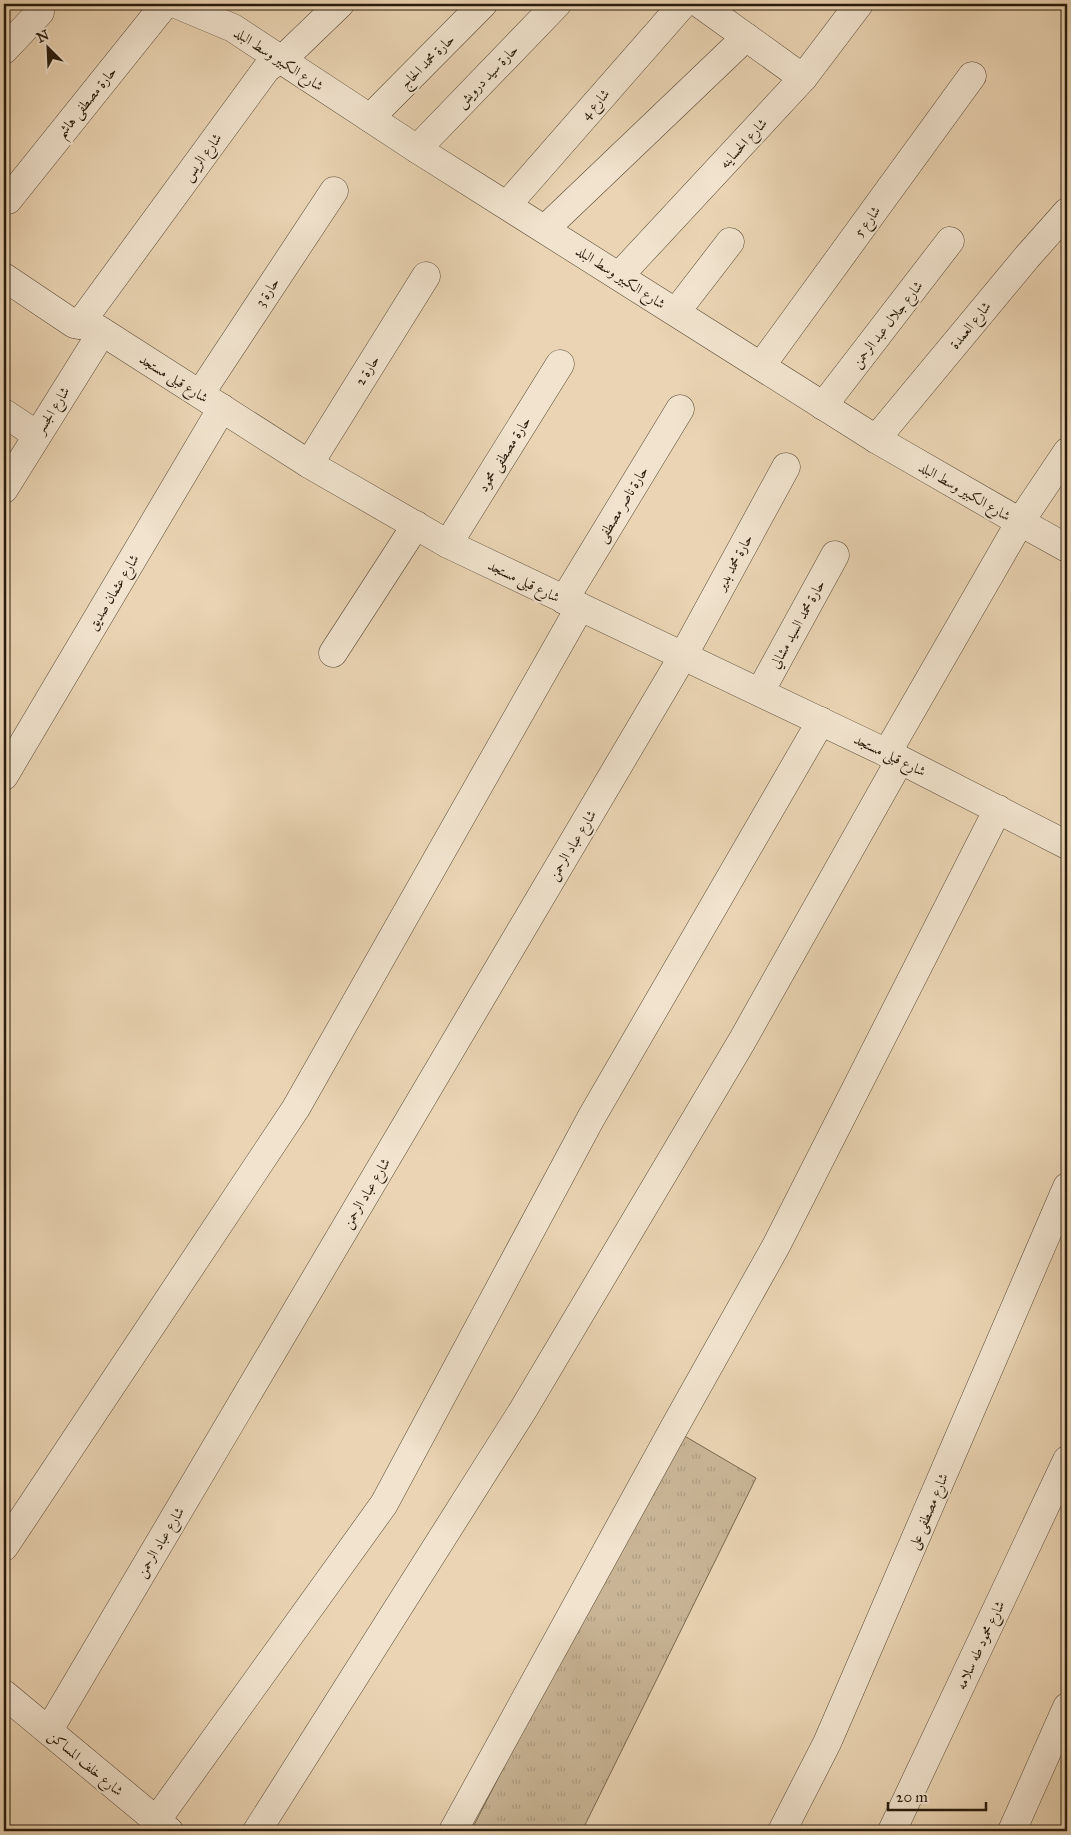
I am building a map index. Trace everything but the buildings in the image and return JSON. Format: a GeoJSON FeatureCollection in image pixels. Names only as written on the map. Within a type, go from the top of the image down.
{"type":"FeatureCollection","features":[{"type":"Feature","properties":{"kind":"street","name":"حارة مصطفى هاشم"},"geometry":{"type":"LineString","coordinates":[[8,200],[164,4]]}},
{"type":"Feature","properties":{"kind":"street","name":"شارع الكبير وسط البلد"},"geometry":{"type":"LineString","coordinates":[[176,4],[209,10],[233,28],[370,118],[823,406],[876,439],[1067,548]]}},
{"type":"Feature","properties":{"kind":"street","name":"شارع الريس"},"geometry":{"type":"LineString","coordinates":[[90,328],[267,68],[287,55],[340,4]]}},
{"type":"Feature","properties":{"kind":"street","name":"حارة محمد الحاج"},"geometry":{"type":"LineString","coordinates":[[370,118],[483,4]]}},
{"type":"Feature","properties":{"kind":"street","name":"حارة سيد درويش"},"geometry":{"type":"LineString","coordinates":[[417,148],[557,4]]}},
{"type":"Feature","properties":{"kind":"street","name":"شارع 4"},"geometry":{"type":"LineString","coordinates":[[507,205],[683,4]]}},
{"type":"Feature","properties":{"kind":"street"},"geometry":{"type":"LineString","coordinates":[[700,4],[803,78]]}},
{"type":"Feature","properties":{"kind":"street","name":"شارع الحساينه"},"geometry":{"type":"LineString","coordinates":[[619,276],[803,78],[859,4]]}},
{"type":"Feature","properties":{"kind":"street"},"geometry":{"type":"LineString","coordinates":[[4,50],[40,12]]}},
{"type":"Feature","properties":{"kind":"street"},"geometry":{"type":"LineString","coordinates":[[545,229],[746,36]]}},
{"type":"Feature","properties":{"kind":"street","name":"شارع 5"},"geometry":{"type":"LineString","coordinates":[[761,366],[972,76]]}},
{"type":"Feature","properties":{"kind":"street","name":"حارة 3"},"geometry":{"type":"LineString","coordinates":[[211,401],[334,190]]}},
{"type":"Feature","properties":{"kind":"street","name":"شارع العمدة"},"geometry":{"type":"LineString","coordinates":[[876,439],[1026,257],[1067,212]]}},
{"type":"Feature","properties":{"kind":"street"},"geometry":{"type":"LineString","coordinates":[[676,312],[730,242]]}},
{"type":"Feature","properties":{"kind":"street","name":"شارع جلال عبد الرحمن"},"geometry":{"type":"LineString","coordinates":[[823,406],[950,242]]}},
{"type":"Feature","properties":{"kind":"street","name":"حارة 2"},"geometry":{"type":"LineString","coordinates":[[309,464],[426,276]]}},
{"type":"Feature","properties":{"kind":"street","name":"شارع قبلى مستجد"},"geometry":{"type":"LineString","coordinates":[[4,277],[74,324],[90,328],[211,401],[309,464],[448,544],[894,756],[1067,845]]}},
{"type":"Feature","properties":{"kind":"street","name":"شارع الجسر"},"geometry":{"type":"LineString","coordinates":[[4,489],[37,435],[90,328]]}},
{"type":"Feature","properties":{"kind":"street","name":"حارة مصطفى محمود"},"geometry":{"type":"LineString","coordinates":[[448,544],[560,364]]}},
{"type":"Feature","properties":{"kind":"street","name":"شارع عثمان صديق"},"geometry":{"type":"LineString","coordinates":[[4,776],[211,401]]}},
{"type":"Feature","properties":{"kind":"street","name":"حارة ناصر مصطفى"},"geometry":{"type":"LineString","coordinates":[[4,1547],[296,1108],[680,409]]}},
{"type":"Feature","properties":{"kind":"street"},"geometry":{"type":"LineString","coordinates":[[4,413],[37,435]]}},
{"type":"Feature","properties":{"kind":"street"},"geometry":{"type":"LineString","coordinates":[[257,1831],[523,1410],[742,1041],[1020,522],[1065,460]]}},
{"type":"Feature","properties":{"kind":"street","name":"حارة محمد بدير"},"geometry":{"type":"LineString","coordinates":[[683,656],[786,467]]}},
{"type":"Feature","properties":{"kind":"street"},"geometry":{"type":"LineString","coordinates":[[333,653],[416,525]]}},
{"type":"Feature","properties":{"kind":"street","name":"حارة محمد السيد مشالي"},"geometry":{"type":"LineString","coordinates":[[760,692],[835,555]]}},
{"type":"Feature","properties":{"kind":"street","name":"شارع عباد الرحمن"},"geometry":{"type":"LineString","coordinates":[[49,1730],[683,656]]}},
{"type":"Feature","properties":{"kind":"street"},"geometry":{"type":"LineString","coordinates":[[162,1826],[384,1504],[591,1118],[820,721]]}},
{"type":"Feature","properties":{"kind":"street"},"geometry":{"type":"LineString","coordinates":[[453,1831],[776,1246],[998,809]]}},
{"type":"Feature","properties":{"kind":"street","name":"شارع مصطفى على"},"geometry":{"type":"LineString","coordinates":[[782,1831],[827,1743],[1067,1187]]}},
{"type":"Feature","properties":{"kind":"street","name":"شارع محمود طه سلامه"},"geometry":{"type":"LineString","coordinates":[[892,1831],[1067,1460]]}},
{"type":"Feature","properties":{"kind":"street","name":"شارع خلف المساكن"},"geometry":{"type":"LineString","coordinates":[[4,1694],[162,1826]]}},
{"type":"Feature","properties":{"kind":"street"},"geometry":{"type":"LineString","coordinates":[[1012,1831],[1067,1707]]}},
{"type":"Feature","properties":{"kind":"green space"},"geometry":{"type":"Polygon","coordinates":[[[676,1431],[756,1478],[582,1831],[471,1831],[676,1431]]]}}]}
